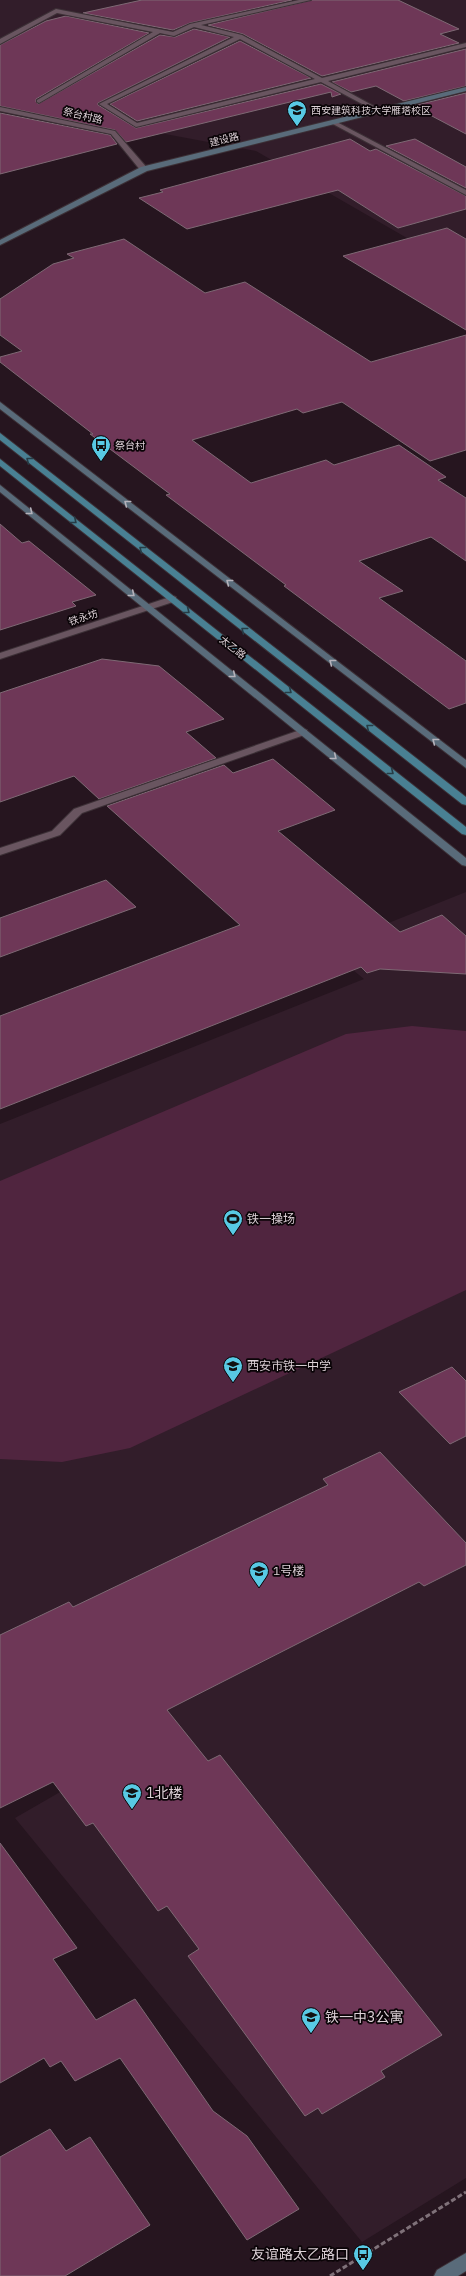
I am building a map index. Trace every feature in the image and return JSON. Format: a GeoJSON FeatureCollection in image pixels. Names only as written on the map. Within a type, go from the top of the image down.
{"type":"FeatureCollection","features":[{"type":"Feature","properties":{"kind":"main road","name":"建设路"},"geometry":{"type":"LineString","coordinates":[[0,243],[144,169],[466,89]]}},
{"type":"Feature","properties":{"kind":"main road"},"geometry":{"type":"LineString","coordinates":[[0,405],[466,765]]}},
{"type":"Feature","properties":{"kind":"main road","name":"太乙路"},"geometry":{"type":"LineString","coordinates":[[0,436],[466,802]]}},
{"type":"Feature","properties":{"kind":"main road","name":"太乙路"},"geometry":{"type":"LineString","coordinates":[[0,462],[466,832]]}},
{"type":"Feature","properties":{"kind":"main road"},"geometry":{"type":"LineString","coordinates":[[0,488],[466,863]]}},
{"type":"Feature","properties":{"kind":"main road"},"geometry":{"type":"LineString","coordinates":[[442,2276],[466,2262]]}},
{"type":"Feature","properties":{"kind":"street"},"geometry":{"type":"LineString","coordinates":[[0,42],[56,11],[174,34],[192,25],[308,0]]}},
{"type":"Feature","properties":{"kind":"street"},"geometry":{"type":"LineString","coordinates":[[192,25],[240,36],[379,111]]}},
{"type":"Feature","properties":{"kind":"street"},"geometry":{"type":"LineString","coordinates":[[39,101],[159,31]]}},
{"type":"Feature","properties":{"kind":"street"},"geometry":{"type":"LineString","coordinates":[[240,36],[102,104],[136,126],[466,46]]}},
{"type":"Feature","properties":{"kind":"street","name":"祭台村路"},"geometry":{"type":"LineString","coordinates":[[0,108],[113,132],[144,169]]}},
{"type":"Feature","properties":{"kind":"street"},"geometry":{"type":"LineString","coordinates":[[333,122],[466,193]]}},
{"type":"Feature","properties":{"kind":"street","name":"铁永坊"},"geometry":{"type":"LineString","coordinates":[[0,656],[173,600]]}},
{"type":"Feature","properties":{"kind":"street"},"geometry":{"type":"LineString","coordinates":[[0,852],[56,833],[78,811],[303,732]]}},
{"type":"Feature","properties":{"kind":"path"},"geometry":{"type":"LineString","coordinates":[[330,2276],[466,2192]]}},
{"type":"Feature","properties":{"kind":"shaded area","name":"西安建筑科技大学雁塔校区"},"geometry":{"type":"Polygon","coordinates":[[[0,0],[466,0],[466,272],[256,151],[0,103],[0,0]]]}},
{"type":"Feature","properties":{"kind":"shaded area","name":"西安市铁一中学"},"geometry":{"type":"Polygon","coordinates":[[[466,892],[466,2178],[362,2242],[15,1818],[100,1769],[0,1641],[0,1124],[364,979],[326,948],[466,892]]]}},
{"type":"Feature","properties":{"kind":"shaded area","name":"铁一操场"},"geometry":{"type":"Polygon","coordinates":[[[412,1026],[466,1031],[466,1290],[130,1448],[62,1462],[0,1459],[0,1181],[346,1034],[412,1026]]]}},
{"type":"Feature","properties":{"kind":"building"},"geometry":{"type":"Polygon","coordinates":[[[142,0],[292,0],[190,23],[173,30],[83,13],[142,0]]]}},
{"type":"Feature","properties":{"kind":"building"},"geometry":{"type":"Polygon","coordinates":[[[312,0],[398,0],[459,29],[440,34],[459,43],[322,76],[243,34],[208,25],[312,0]]]}},
{"type":"Feature","properties":{"kind":"building"},"geometry":{"type":"Polygon","coordinates":[[[66,16],[149,33],[36,99],[38,104],[160,35],[175,37],[194,29],[230,37],[98,103],[98,105],[136,128],[321,84],[341,94],[332,97],[331,92],[126,142],[115,130],[0,106],[0,45],[46,21],[66,16]]]}},
{"type":"Feature","properties":{"kind":"building"},"geometry":{"type":"Polygon","coordinates":[[[240,41],[311,78],[137,121],[110,104],[240,41]]]}},
{"type":"Feature","properties":{"kind":"building"},"geometry":{"type":"Polygon","coordinates":[[[466,49],[466,86],[404,101],[376,86],[351,92],[332,82],[466,49]]]}},
{"type":"Feature","properties":{"kind":"building"},"geometry":{"type":"Polygon","coordinates":[[[466,93],[466,134],[413,106],[466,93]]]}},
{"type":"Feature","properties":{"kind":"building"},"geometry":{"type":"Polygon","coordinates":[[[0,113],[110,135],[117,144],[0,174],[0,113]]]}},
{"type":"Feature","properties":{"kind":"building"},"geometry":{"type":"Polygon","coordinates":[[[350,139],[370,151],[376,149],[466,196],[466,209],[398,228],[338,190],[187,229],[139,198],[163,192],[160,190],[350,139]]]}},
{"type":"Feature","properties":{"kind":"building"},"geometry":{"type":"Polygon","coordinates":[[[415,139],[466,167],[466,188],[386,146],[415,139]]]}},
{"type":"Feature","properties":{"kind":"building"},"geometry":{"type":"Polygon","coordinates":[[[447,228],[466,239],[466,330],[343,256],[447,228]]]}},
{"type":"Feature","properties":{"kind":"building"},"geometry":{"type":"Polygon","coordinates":[[[124,239],[205,293],[245,282],[371,362],[466,335],[466,450],[430,461],[342,402],[303,413],[297,409],[192,440],[251,483],[326,460],[334,465],[399,445],[446,477],[438,480],[466,498],[466,561],[431,537],[359,561],[403,591],[379,598],[466,661],[466,703],[449,709],[284,586],[286,585],[166,495],[170,494],[90,434],[93,434],[0,362],[0,357],[22,351],[0,335],[0,299],[53,264],[74,258],[67,254],[124,239]]]}},
{"type":"Feature","properties":{"kind":"building"},"geometry":{"type":"Polygon","coordinates":[[[0,524],[22,543],[29,541],[96,595],[72,602],[76,606],[0,630],[0,524]]]}},
{"type":"Feature","properties":{"kind":"building"},"geometry":{"type":"Polygon","coordinates":[[[102,659],[159,666],[224,719],[186,732],[216,758],[99,799],[74,776],[0,802],[0,693],[102,659]]]}},
{"type":"Feature","properties":{"kind":"building"},"geometry":{"type":"Polygon","coordinates":[[[273,759],[335,810],[278,831],[400,932],[442,915],[466,936],[466,974],[380,969],[367,973],[361,967],[0,1109],[0,1016],[240,925],[107,806],[224,765],[233,773],[273,759]]]}},
{"type":"Feature","properties":{"kind":"building"},"geometry":{"type":"Polygon","coordinates":[[[106,880],[136,907],[0,957],[0,918],[106,880]]]}},
{"type":"Feature","properties":{"kind":"building"},"geometry":{"type":"Polygon","coordinates":[[[452,1367],[466,1381],[466,1436],[450,1444],[399,1392],[452,1367]]]}},
{"type":"Feature","properties":{"kind":"building"},"geometry":{"type":"Polygon","coordinates":[[[380,1452],[466,1543],[466,1565],[424,1586],[419,1582],[167,1710],[208,1761],[220,1755],[442,2035],[381,2071],[385,2077],[322,2114],[318,2108],[305,2116],[188,1956],[199,1949],[167,1906],[158,1911],[93,1823],[86,1826],[53,1782],[0,1808],[0,1635],[69,1602],[73,1607],[328,1485],[323,1479],[380,1452]]]}},
{"type":"Feature","properties":{"kind":"building"},"geometry":{"type":"Polygon","coordinates":[[[0,1843],[77,1948],[53,1959],[96,2020],[135,1999],[213,2111],[247,2136],[299,2209],[247,2240],[120,2058],[75,2081],[61,2061],[50,2067],[44,2058],[0,2083],[0,1843]]]}},
{"type":"Feature","properties":{"kind":"building"},"geometry":{"type":"Polygon","coordinates":[[[50,2129],[66,2151],[90,2137],[150,2225],[65,2276],[0,2276],[0,2157],[50,2129]]]}},
{"type":"Feature","properties":{"kind":"place","name":"西安建筑科技大学雁塔校区"},"geometry":{"type":"Point","coordinates":[297,127]}},
{"type":"Feature","properties":{"kind":"place","name":"祭台村"},"geometry":{"type":"Point","coordinates":[101,462]}},
{"type":"Feature","properties":{"kind":"place","name":"铁一操场"},"geometry":{"type":"Point","coordinates":[233,1236]}},
{"type":"Feature","properties":{"kind":"place","name":"西安市铁一中学"},"geometry":{"type":"Point","coordinates":[233,1383]}},
{"type":"Feature","properties":{"kind":"place","name":"1号楼"},"geometry":{"type":"Point","coordinates":[259,1588]}},
{"type":"Feature","properties":{"kind":"place","name":"1北楼"},"geometry":{"type":"Point","coordinates":[132,1810]}},
{"type":"Feature","properties":{"kind":"place","name":"铁一中3公寓"},"geometry":{"type":"Point","coordinates":[311,2034]}},
{"type":"Feature","properties":{"kind":"place","name":"友谊路太乙路口"},"geometry":{"type":"Point","coordinates":[363,2271]}}]}
